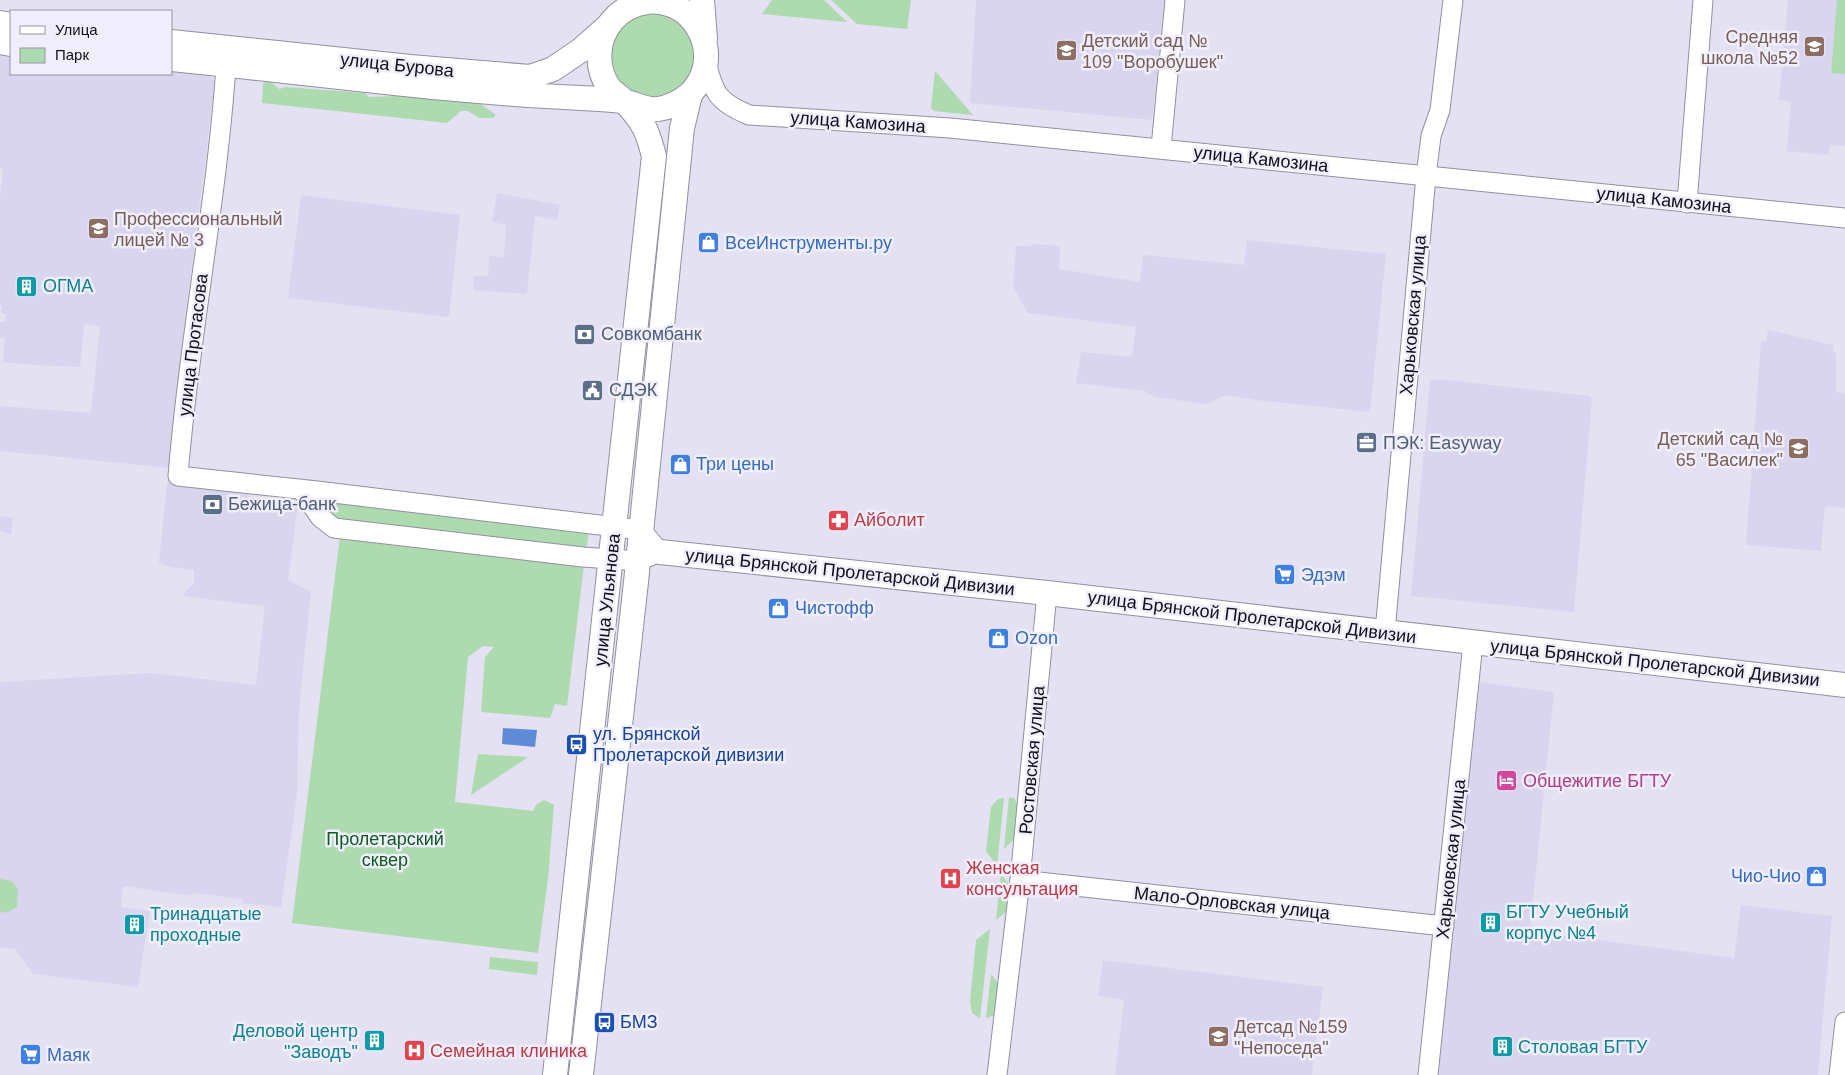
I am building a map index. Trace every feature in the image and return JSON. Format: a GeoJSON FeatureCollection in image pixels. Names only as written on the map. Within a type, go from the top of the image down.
{"type":"FeatureCollection","features":[{"type":"Feature","properties":{"kind":"main road"},"geometry":{"type":"LineString","coordinates":[[702,0],[706,52],[701,80],[690,95],[674,105],[656,109],[639,108],[624,101],[611,90],[602,75],[599,59],[600,42],[617,14],[632,5],[650,1],[669,4],[685,12],[698,26],[706,52]]}},
{"type":"Feature","properties":{"kind":"main road","name":"улица Бурова"},"geometry":{"type":"LineString","coordinates":[[172,59],[227,56],[530,77],[553,69],[581,50],[617,14]]}},
{"type":"Feature","properties":{"kind":"main road","name":"улица Бурова"},"geometry":{"type":"LineString","coordinates":[[172,42],[280,71],[541,96],[624,101]]}},
{"type":"Feature","properties":{"kind":"main road","name":"улица Ульянова"},"geometry":{"type":"LineString","coordinates":[[581,1075],[638,561],[682,128],[690,95]]}},
{"type":"Feature","properties":{"kind":"main road","name":"улица Ульянова"},"geometry":{"type":"LineString","coordinates":[[555,1075],[654,156],[644,127],[624,101]]}},
{"type":"Feature","properties":{"kind":"main road","name":"улица Брянской Пролетарской Дивизии"},"geometry":{"type":"LineString","coordinates":[[660,552],[1845,684]]}},
{"type":"Feature","properties":{"kind":"street"},"geometry":{"type":"LineString","coordinates":[[1161,148],[1175,0]]}},
{"type":"Feature","properties":{"kind":"street","name":"Харьковская улица"},"geometry":{"type":"LineString","coordinates":[[1385,632],[1426,176],[1431,136],[1440,110],[1453,0]]}},
{"type":"Feature","properties":{"kind":"street"},"geometry":{"type":"LineString","coordinates":[[1687,203],[1703,0]]}},
{"type":"Feature","properties":{"kind":"street","name":"улица Камозина"},"geometry":{"type":"LineString","coordinates":[[706,52],[712,84],[720,98],[733,108],[749,115],[925,126],[1161,148],[1845,218]]}},
{"type":"Feature","properties":{"kind":"street","name":"улица Протасова"},"geometry":{"type":"LineString","coordinates":[[227,56],[218,148],[178,476],[301,490]]}},
{"type":"Feature","properties":{"kind":"street"},"geometry":{"type":"LineString","coordinates":[[301,490],[641,530]]}},
{"type":"Feature","properties":{"kind":"street","name":"улица Брянской Пролетарской Дивизии"},"geometry":{"type":"LineString","coordinates":[[301,490],[320,516],[334,528],[638,561],[660,552],[641,530]]}},
{"type":"Feature","properties":{"kind":"street","name":"Ростовская улица"},"geometry":{"type":"LineString","coordinates":[[997,1075],[1020,880],[1047,594]]}},
{"type":"Feature","properties":{"kind":"street","name":"Харьковская улица"},"geometry":{"type":"LineString","coordinates":[[1428,1075],[1473,643]]}},
{"type":"Feature","properties":{"kind":"street","name":"Мало-Орловская улица"},"geometry":{"type":"LineString","coordinates":[[1020,880],[1444,926]]}},
{"type":"Feature","properties":{"kind":"street"},"geometry":{"type":"LineString","coordinates":[[1839,1075],[1845,1022]]}},
{"type":"Feature","properties":{"kind":"shaded area","name":"Детский сад № 109 \"Воробушек\""},"geometry":{"type":"Polygon","coordinates":[[[976,0],[1165,0],[1152,120],[970,103],[976,0]]]}},
{"type":"Feature","properties":{"kind":"shaded area","name":"Средняя школа №52"},"geometry":{"type":"Polygon","coordinates":[[[1788,0],[1845,0],[1845,146],[1830,145],[1828,155],[1787,151],[1791,102],[1779,100],[1788,0]]]}},
{"type":"Feature","properties":{"kind":"shaded area","name":"Профессиональный лицей № 3"},"geometry":{"type":"Polygon","coordinates":[[[0,54],[10,55],[10,75],[172,75],[172,71],[209,75],[215,82],[184,328],[169,468],[0,451],[0,406],[91,413],[100,326],[84,324],[80,367],[3,362],[5,338],[0,338],[0,322],[5,322],[6,314],[1,313],[2,306],[0,305],[0,197],[3,169],[0,168],[0,54]]]}},
{"type":"Feature","properties":{"kind":"shaded area"},"geometry":{"type":"Polygon","coordinates":[[[497,193],[560,205],[557,220],[535,216],[527,294],[474,290],[473,276],[488,276],[489,256],[504,257],[506,225],[492,222],[497,193]]]}},
{"type":"Feature","properties":{"kind":"shaded area"},"geometry":{"type":"Polygon","coordinates":[[[301,195],[460,215],[449,317],[288,298],[301,195]]]}},
{"type":"Feature","properties":{"kind":"shaded area"},"geometry":{"type":"Polygon","coordinates":[[[1247,240],[1386,254],[1370,412],[1225,395],[1207,404],[1154,397],[1145,391],[1076,383],[1081,352],[1132,357],[1136,327],[1028,313],[1013,287],[1016,246],[1031,246],[1031,244],[1060,246],[1059,269],[1140,282],[1143,255],[1244,265],[1247,240]]]}},
{"type":"Feature","properties":{"kind":"shaded area","name":"Детский сад № 65 \"Василек\""},"geometry":{"type":"Polygon","coordinates":[[[1768,330],[1833,345],[1836,355],[1836,392],[1845,393],[1845,508],[1825,506],[1821,551],[1746,545],[1761,341],[1766,342],[1768,330]]]}},
{"type":"Feature","properties":{"kind":"shaded area"},"geometry":{"type":"Polygon","coordinates":[[[1430,380],[1447,380],[1589,396],[1592,399],[1574,612],[1411,596],[1430,380]]]}},
{"type":"Feature","properties":{"kind":"shaded area"},"geometry":{"type":"Polygon","coordinates":[[[167,482],[247,491],[251,497],[298,504],[288,580],[311,592],[299,710],[297,794],[281,907],[242,903],[242,899],[193,893],[192,896],[123,886],[121,907],[150,911],[138,987],[33,974],[15,949],[0,947],[0,682],[151,673],[256,685],[265,606],[182,596],[194,583],[194,570],[171,567],[159,563],[167,482]]]}},
{"type":"Feature","properties":{"kind":"shaded area"},"geometry":{"type":"Polygon","coordinates":[[[0,516],[13,518],[11,534],[0,531],[0,516]]]}},
{"type":"Feature","properties":{"kind":"shaded area"},"geometry":{"type":"Polygon","coordinates":[[[1478,682],[1554,692],[1530,931],[1734,958],[1741,905],[1832,916],[1818,1075],[1435,1075],[1478,682]]]}},
{"type":"Feature","properties":{"kind":"shaded area","name":"Детсад №159 \"Непоседа\""},"geometry":{"type":"Polygon","coordinates":[[[1103,960],[1323,987],[1312,1075],[1115,1075],[1124,1000],[1098,996],[1103,960]]]}},
{"type":"Feature","properties":{"kind":"green space"},"geometry":{"type":"Polygon","coordinates":[[[772,0],[824,0],[847,22],[762,14],[772,0]]]}},
{"type":"Feature","properties":{"kind":"green space"},"geometry":{"type":"Polygon","coordinates":[[[831,0],[911,0],[907,29],[857,24],[831,0]]]}},
{"type":"Feature","properties":{"kind":"green space"},"geometry":{"type":"Polygon","coordinates":[[[1837,0],[1845,0],[1845,74],[1831,73],[1837,0]]]}},
{"type":"Feature","properties":{"kind":"green space"},"geometry":{"type":"Polygon","coordinates":[[[653,13],[669,16],[683,25],[692,39],[695,55],[692,71],[683,85],[669,94],[653,97],[637,94],[623,85],[614,71],[611,55],[614,39],[623,25],[637,16],[653,13]]]}},
{"type":"Feature","properties":{"kind":"green space"},"geometry":{"type":"Polygon","coordinates":[[[935,71],[973,115],[934,111],[931,108],[935,71]]]}},
{"type":"Feature","properties":{"kind":"green space"},"geometry":{"type":"Polygon","coordinates":[[[270,81],[279,89],[286,87],[365,93],[369,97],[418,95],[443,100],[470,101],[479,103],[496,115],[493,118],[479,118],[468,111],[461,111],[447,123],[262,103],[263,83],[270,81]]]}},
{"type":"Feature","properties":{"kind":"green space"},"geometry":{"type":"Polygon","coordinates":[[[340,498],[589,529],[586,553],[335,523],[326,516],[340,498]]]}},
{"type":"Feature","properties":{"kind":"green space","name":"Пролетарский сквер"},"geometry":{"type":"Polygon","coordinates":[[[340,536],[584,565],[567,706],[555,704],[550,718],[481,712],[485,657],[494,647],[483,646],[468,657],[455,802],[533,811],[536,805],[544,800],[554,805],[548,879],[538,953],[292,923],[340,536]]]}},
{"type":"Feature","properties":{"kind":"green space"},"geometry":{"type":"Polygon","coordinates":[[[478,754],[528,757],[471,795],[478,754]]]}},
{"type":"Feature","properties":{"kind":"green space"},"geometry":{"type":"Polygon","coordinates":[[[1009,797],[1014,798],[1020,808],[1018,835],[1004,849],[1009,797]]]}},
{"type":"Feature","properties":{"kind":"green space"},"geometry":{"type":"Polygon","coordinates":[[[1004,798],[997,866],[986,851],[991,807],[998,799],[1004,798]]]}},
{"type":"Feature","properties":{"kind":"green space"},"geometry":{"type":"Polygon","coordinates":[[[1001,874],[1012,888],[1010,909],[996,920],[1001,874]]]}},
{"type":"Feature","properties":{"kind":"green space"},"geometry":{"type":"Polygon","coordinates":[[[0,879],[11,881],[18,889],[17,907],[6,913],[0,911],[0,879]]]}},
{"type":"Feature","properties":{"kind":"green space"},"geometry":{"type":"Polygon","coordinates":[[[990,929],[980,1018],[972,1013],[970,1001],[976,940],[990,929]]]}},
{"type":"Feature","properties":{"kind":"green space"},"geometry":{"type":"Polygon","coordinates":[[[490,957],[538,962],[537,975],[489,969],[490,957]]]}},
{"type":"Feature","properties":{"kind":"green space"},"geometry":{"type":"Polygon","coordinates":[[[991,974],[1001,987],[996,1015],[986,1018],[991,974]]]}},
{"type":"Feature","properties":{"kind":"water"},"geometry":{"type":"Polygon","coordinates":[[[503,728],[537,730],[535,747],[502,744],[503,728]]]}},
{"type":"Feature","properties":{"kind":"place","name":"Средняя школа №52"},"geometry":{"type":"Point","coordinates":[1814,47]}},
{"type":"Feature","properties":{"kind":"place","name":"Детский сад № 109 \"Воробушек\""},"geometry":{"type":"Point","coordinates":[1066,51]}},
{"type":"Feature","properties":{"kind":"place","name":"Профессиональный лицей № 3"},"geometry":{"type":"Point","coordinates":[98,229]}},
{"type":"Feature","properties":{"kind":"place","name":"ВсеИнструменты.ру"},"geometry":{"type":"Point","coordinates":[709,243]}},
{"type":"Feature","properties":{"kind":"place","name":"ОГМА"},"geometry":{"type":"Point","coordinates":[27,286]}},
{"type":"Feature","properties":{"kind":"place","name":"Совкомбанк"},"geometry":{"type":"Point","coordinates":[585,334]}},
{"type":"Feature","properties":{"kind":"place","name":"СДЭК"},"geometry":{"type":"Point","coordinates":[593,390]}},
{"type":"Feature","properties":{"kind":"place","name":"ПЭК: Easyway"},"geometry":{"type":"Point","coordinates":[1367,443]}},
{"type":"Feature","properties":{"kind":"place","name":"Детский сад № 65 \"Василек\""},"geometry":{"type":"Point","coordinates":[1799,449]}},
{"type":"Feature","properties":{"kind":"place","name":"Три цены"},"geometry":{"type":"Point","coordinates":[680,464]}},
{"type":"Feature","properties":{"kind":"place","name":"Бежица-банк"},"geometry":{"type":"Point","coordinates":[212,504]}},
{"type":"Feature","properties":{"kind":"place","name":"Айболит"},"geometry":{"type":"Point","coordinates":[838,520]}},
{"type":"Feature","properties":{"kind":"place","name":"Эдэм"},"geometry":{"type":"Point","coordinates":[1285,575]}},
{"type":"Feature","properties":{"kind":"place","name":"Чистофф"},"geometry":{"type":"Point","coordinates":[779,608]}},
{"type":"Feature","properties":{"kind":"place","name":"Ozon"},"geometry":{"type":"Point","coordinates":[999,638]}},
{"type":"Feature","properties":{"kind":"place","name":"ул. Брянской Пролетарской дивизии"},"geometry":{"type":"Point","coordinates":[577,744]}},
{"type":"Feature","properties":{"kind":"place","name":"Общежитие БГТУ"},"geometry":{"type":"Point","coordinates":[1507,781]}},
{"type":"Feature","properties":{"kind":"place","name":"Чио-Чио"},"geometry":{"type":"Point","coordinates":[1817,876]}},
{"type":"Feature","properties":{"kind":"place","name":"Женская консультация"},"geometry":{"type":"Point","coordinates":[950,878]}},
{"type":"Feature","properties":{"kind":"place","name":"БГТУ Учебный корпус №4"},"geometry":{"type":"Point","coordinates":[1490,922]}},
{"type":"Feature","properties":{"kind":"place","name":"Тринадцатые проходные"},"geometry":{"type":"Point","coordinates":[134,924]}},
{"type":"Feature","properties":{"kind":"place","name":"БМЗ"},"geometry":{"type":"Point","coordinates":[604,1022]}},
{"type":"Feature","properties":{"kind":"place","name":"Детсад №159 \"Непоседа\""},"geometry":{"type":"Point","coordinates":[1218,1037]}},
{"type":"Feature","properties":{"kind":"place","name":"Деловой центр \"Заводъ\""},"geometry":{"type":"Point","coordinates":[374,1041]}},
{"type":"Feature","properties":{"kind":"place","name":"Столовая БГТУ"},"geometry":{"type":"Point","coordinates":[1502,1047]}},
{"type":"Feature","properties":{"kind":"place","name":"Семейная клиника"},"geometry":{"type":"Point","coordinates":[414,1051]}},
{"type":"Feature","properties":{"kind":"place","name":"Маяк"},"geometry":{"type":"Point","coordinates":[31,1055]}}]}
